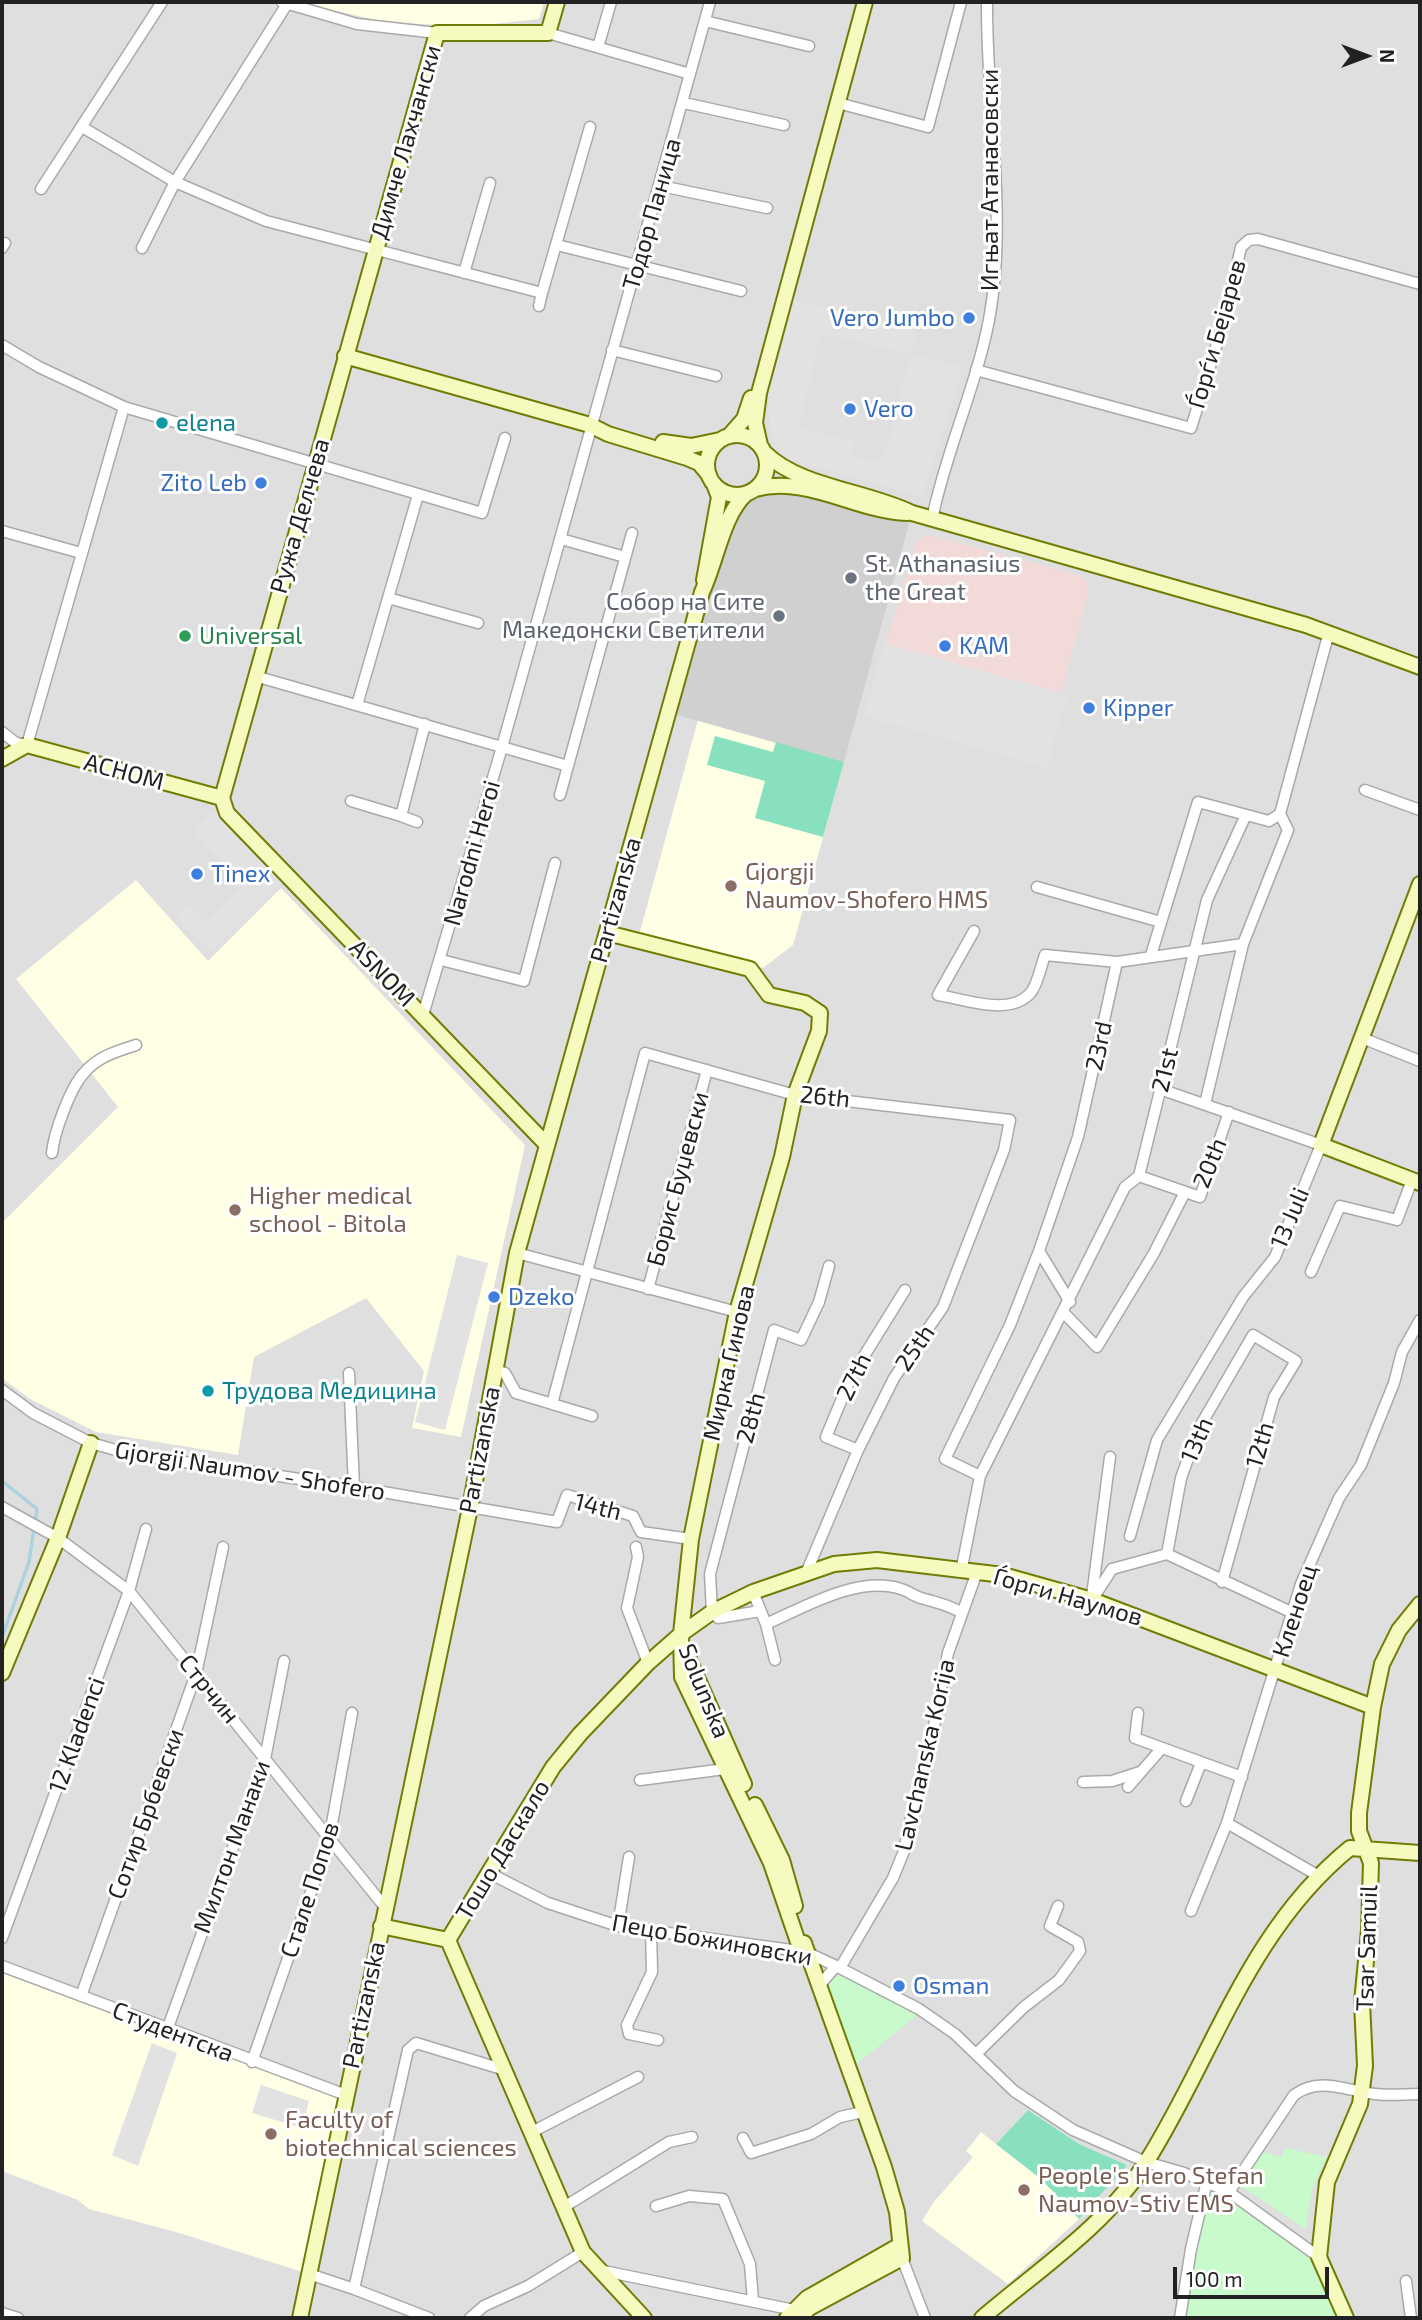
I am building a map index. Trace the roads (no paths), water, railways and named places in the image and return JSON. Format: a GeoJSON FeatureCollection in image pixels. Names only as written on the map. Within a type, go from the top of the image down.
{"type":"FeatureCollection","features":[{"type":"Feature","properties":{"kind":"street"},"geometry":{"type":"LineString","coordinates":[[41,189],[162,2]]}},
{"type":"Feature","properties":{"kind":"street"},"geometry":{"type":"LineString","coordinates":[[548,33],[557,2]]}},
{"type":"Feature","properties":{"kind":"street"},"geometry":{"type":"LineString","coordinates":[[598,47],[611,2]]}},
{"type":"Feature","properties":{"kind":"street","name":"Тодор Паница"},"geometry":{"type":"LineString","coordinates":[[590,425],[661,186],[710,2]]}},
{"type":"Feature","properties":{"kind":"street"},"geometry":{"type":"LineString","coordinates":[[750,492],[766,473],[763,449],[755,423],[759,393],[864,2]]}},
{"type":"Feature","properties":{"kind":"street","name":"Игњат Атанасовски"},"geometry":{"type":"LineString","coordinates":[[838,103],[928,127],[961,2]]}},
{"type":"Feature","properties":{"kind":"street","name":"Игњат Атанасовски"},"geometry":{"type":"LineString","coordinates":[[933,519],[989,320],[995,268],[994,153],[987,2]]}},
{"type":"Feature","properties":{"kind":"street"},"geometry":{"type":"LineString","coordinates":[[142,248],[175,182],[285,3]]}},
{"type":"Feature","properties":{"kind":"street","name":"Димче Лахчански"},"geometry":{"type":"LineString","coordinates":[[285,3],[357,23],[437,33],[548,33],[690,74]]}},
{"type":"Feature","properties":{"kind":"street"},"geometry":{"type":"LineString","coordinates":[[705,21],[809,46]]}},
{"type":"Feature","properties":{"kind":"street","name":"Димче Лахчански"},"geometry":{"type":"LineString","coordinates":[[345,356],[437,33]]}},
{"type":"Feature","properties":{"kind":"street"},"geometry":{"type":"LineString","coordinates":[[684,103],[784,125]]}},
{"type":"Feature","properties":{"kind":"street","name":"Димче Лахчански"},"geometry":{"type":"LineString","coordinates":[[82,127],[175,182],[266,221],[542,293]]}},
{"type":"Feature","properties":{"kind":"street"},"geometry":{"type":"LineString","coordinates":[[539,306],[590,127]]}},
{"type":"Feature","properties":{"kind":"street"},"geometry":{"type":"LineString","coordinates":[[464,273],[491,183]]}},
{"type":"Feature","properties":{"kind":"street"},"geometry":{"type":"LineString","coordinates":[[661,186],[767,208]]}},
{"type":"Feature","properties":{"kind":"street","name":"Ѓорѓи Бејарев"},"geometry":{"type":"LineString","coordinates":[[976,370],[1191,428],[1225,318],[1241,247],[1249,240],[1258,239],[1420,284]]}},
{"type":"Feature","properties":{"kind":"street"},"geometry":{"type":"LineString","coordinates":[[557,245],[636,267],[741,291]]}},
{"type":"Feature","properties":{"kind":"street"},"geometry":{"type":"LineString","coordinates":[[2,345],[39,367],[124,407],[482,513],[505,438]]}},
{"type":"Feature","properties":{"kind":"street"},"geometry":{"type":"LineString","coordinates":[[712,480],[709,456],[744,419],[773,345]]}},
{"type":"Feature","properties":{"kind":"street"},"geometry":{"type":"LineString","coordinates":[[612,350],[716,376]]}},
{"type":"Feature","properties":{"kind":"street"},"geometry":{"type":"LineString","coordinates":[[345,356],[590,425],[611,427],[678,445],[746,436],[763,449],[777,465],[794,473],[892,503],[912,513],[1329,632],[1420,667]]}},
{"type":"Feature","properties":{"kind":"street","name":"Ружа Делчева"},"geometry":{"type":"LineString","coordinates":[[222,799],[345,356]]}},
{"type":"Feature","properties":{"kind":"street"},"geometry":{"type":"LineString","coordinates":[[2,759],[27,745],[124,407]]}},
{"type":"Feature","properties":{"kind":"street"},"geometry":{"type":"LineString","coordinates":[[590,425],[608,434],[699,463],[712,480],[728,494],[750,492],[773,485],[792,485],[887,512],[912,513]]}},
{"type":"Feature","properties":{"kind":"street","name":"Narodni Heroi"},"geometry":{"type":"LineString","coordinates":[[423,1015],[561,539],[590,425]]}},
{"type":"Feature","properties":{"kind":"street","name":"Partizanska"},"geometry":{"type":"LineString","coordinates":[[300,2318],[384,1906],[470,1508],[517,1253],[702,592],[719,497],[712,480]]}},
{"type":"Feature","properties":{"kind":"street","name":"Partizanska"},"geometry":{"type":"LineString","coordinates":[[702,592],[715,563],[729,517],[737,502],[750,492]]}},
{"type":"Feature","properties":{"kind":"street"},"geometry":{"type":"LineString","coordinates":[[357,705],[418,495]]}},
{"type":"Feature","properties":{"kind":"street"},"geometry":{"type":"LineString","coordinates":[[2,531],[81,552]]}},
{"type":"Feature","properties":{"kind":"street"},"geometry":{"type":"LineString","coordinates":[[561,795],[632,533]]}},
{"type":"Feature","properties":{"kind":"street"},"geometry":{"type":"LineString","coordinates":[[561,539],[625,558]]}},
{"type":"Feature","properties":{"kind":"street"},"geometry":{"type":"LineString","coordinates":[[388,598],[478,623]]}},
{"type":"Feature","properties":{"kind":"street"},"geometry":{"type":"LineString","coordinates":[[1205,1104],[1243,943],[1288,830],[1280,814],[1329,632]]}},
{"type":"Feature","properties":{"kind":"street"},"geometry":{"type":"LineString","coordinates":[[255,676],[502,747]]}},
{"type":"Feature","properties":{"kind":"street"},"geometry":{"type":"LineString","coordinates":[[401,816],[425,724]]}},
{"type":"Feature","properties":{"kind":"street"},"geometry":{"type":"LineString","coordinates":[[2,732],[16,743],[27,745]]}},
{"type":"Feature","properties":{"kind":"street","name":"АСНОМ"},"geometry":{"type":"LineString","coordinates":[[27,745],[222,799]]}},
{"type":"Feature","properties":{"kind":"street","name":"Narodni Heroi"},"geometry":{"type":"LineString","coordinates":[[502,747],[568,766]]}},
{"type":"Feature","properties":{"kind":"street"},"geometry":{"type":"LineString","coordinates":[[1365,790],[1420,810]]}},
{"type":"Feature","properties":{"kind":"street","name":"ASNOM"},"geometry":{"type":"LineString","coordinates":[[222,799],[228,813],[547,1145]]}},
{"type":"Feature","properties":{"kind":"street"},"geometry":{"type":"LineString","coordinates":[[351,801],[417,822]]}},
{"type":"Feature","properties":{"kind":"street"},"geometry":{"type":"LineString","coordinates":[[1152,955],[1198,802],[1244,817],[1269,821],[1280,814]]}},
{"type":"Feature","properties":{"kind":"street","name":"21st"},"geometry":{"type":"LineString","coordinates":[[961,1572],[980,1476],[1070,1302],[1125,1187],[1139,1176],[1208,900],[1244,817]]}},
{"type":"Feature","properties":{"kind":"street","name":"Narodni Heroi"},"geometry":{"type":"LineString","coordinates":[[441,960],[524,981],[555,863]]}},
{"type":"Feature","properties":{"kind":"street","name":"13 Juli"},"geometry":{"type":"LineString","coordinates":[[1130,1536],[1157,1440],[1243,1297],[1275,1257],[1321,1145],[1420,884]]}},
{"type":"Feature","properties":{"kind":"street"},"geometry":{"type":"LineString","coordinates":[[1037,887],[1161,922]]}},
{"type":"Feature","properties":{"kind":"street"},"geometry":{"type":"LineString","coordinates":[[974,931],[938,995],[997,1005],[1018,1003],[1032,991],[1045,955],[1117,962],[1243,943]]}},
{"type":"Feature","properties":{"kind":"street","name":"Мирка Гинова"},"geometry":{"type":"LineString","coordinates":[[607,933],[750,969],[769,995],[814,1007],[820,1013],[821,1022],[795,1095],[782,1157],[737,1312],[691,1539],[681,1634]]}},
{"type":"Feature","properties":{"kind":"street","name":"23rd"},"geometry":{"type":"LineString","coordinates":[[980,1476],[944,1459],[1010,1325],[1039,1251],[1078,1137],[1117,962]]}},
{"type":"Feature","properties":{"kind":"street"},"geometry":{"type":"LineString","coordinates":[[1362,1038],[1420,1060]]}},
{"type":"Feature","properties":{"kind":"street"},"geometry":{"type":"LineString","coordinates":[[52,1153],[54,1140],[83,1073],[108,1054],[136,1045]]}},
{"type":"Feature","properties":{"kind":"street","name":"26th"},"geometry":{"type":"LineString","coordinates":[[587,1273],[645,1053],[795,1095],[1010,1120]]}},
{"type":"Feature","properties":{"kind":"street","name":"Борис Буџевски"},"geometry":{"type":"LineString","coordinates":[[648,1289],[707,1070]]}},
{"type":"Feature","properties":{"kind":"street"},"geometry":{"type":"LineString","coordinates":[[1160,1089],[1416,1181],[1397,1220],[1340,1206],[1311,1272]]}},
{"type":"Feature","properties":{"kind":"street","name":"20th"},"geometry":{"type":"LineString","coordinates":[[1139,1176],[1200,1197],[1229,1112]]}},
{"type":"Feature","properties":{"kind":"street","name":"25th"},"geometry":{"type":"LineString","coordinates":[[807,1571],[858,1450],[894,1378],[943,1307],[1004,1150],[1010,1120]]}},
{"type":"Feature","properties":{"kind":"street"},"geometry":{"type":"LineString","coordinates":[[1064,1313],[1097,1346],[1154,1253],[1185,1192]]}},
{"type":"Feature","properties":{"kind":"street"},"geometry":{"type":"LineString","coordinates":[[1039,1251],[1070,1302]]}},
{"type":"Feature","properties":{"kind":"street"},"geometry":{"type":"LineString","coordinates":[[517,1253],[737,1312]]}},
{"type":"Feature","properties":{"kind":"street","name":"28th"},"geometry":{"type":"LineString","coordinates":[[712,1612],[710,1574],[774,1330],[801,1340],[819,1302],[829,1266]]}},
{"type":"Feature","properties":{"kind":"street"},"geometry":{"type":"LineString","coordinates":[[552,1404],[587,1273]]}},
{"type":"Feature","properties":{"kind":"street","name":"27th"},"geometry":{"type":"LineString","coordinates":[[858,1450],[826,1437],[852,1377],[905,1290]]}},
{"type":"Feature","properties":{"kind":"street","name":"Кленоец"},"geometry":{"type":"LineString","coordinates":[[1191,1911],[1227,1823],[1301,1584],[1339,1497],[1370,1444],[1394,1383],[1402,1352],[1420,1320]]}},
{"type":"Feature","properties":{"kind":"street","name":"13th"},"geometry":{"type":"LineString","coordinates":[[1167,1554],[1181,1478],[1199,1428],[1253,1335]]}},
{"type":"Feature","properties":{"kind":"street","name":"12th"},"geometry":{"type":"LineString","coordinates":[[1222,1582],[1274,1397],[1296,1361],[1253,1335]]}},
{"type":"Feature","properties":{"kind":"street"},"geometry":{"type":"LineString","coordinates":[[495,1370],[506,1373],[516,1393],[592,1416]]}},
{"type":"Feature","properties":{"kind":"street"},"geometry":{"type":"LineString","coordinates":[[349,1373],[354,1487]]}},
{"type":"Feature","properties":{"kind":"street","name":"Gjorgji Naumov - Shofero"},"geometry":{"type":"LineString","coordinates":[[2,1390],[33,1413],[91,1443],[130,1454],[354,1487],[470,1508]]}},
{"type":"Feature","properties":{"kind":"street"},"geometry":{"type":"LineString","coordinates":[[2,1673],[58,1538],[91,1443]]}},
{"type":"Feature","properties":{"kind":"street"},"geometry":{"type":"LineString","coordinates":[[1092,1600],[1110,1457]]}},
{"type":"Feature","properties":{"kind":"street","name":"14th"},"geometry":{"type":"LineString","coordinates":[[470,1508],[556,1522],[566,1495],[633,1516],[641,1532],[691,1539]]}},
{"type":"Feature","properties":{"kind":"street","name":"Стрчин"},"geometry":{"type":"LineString","coordinates":[[2,1507],[58,1538],[129,1591],[384,1906]]}},
{"type":"Feature","properties":{"kind":"street","name":"12 Kladenci"},"geometry":{"type":"LineString","coordinates":[[2,1938],[129,1591],[146,1529]]}},
{"type":"Feature","properties":{"kind":"street","name":"Сотир Брбевски"},"geometry":{"type":"LineString","coordinates":[[81,1996],[196,1674],[223,1547]]}},
{"type":"Feature","properties":{"kind":"street"},"geometry":{"type":"LineString","coordinates":[[636,1547],[638,1557],[627,1608],[648,1664]]}},
{"type":"Feature","properties":{"kind":"street"},"geometry":{"type":"LineString","coordinates":[[1092,1600],[1112,1569],[1167,1554],[1293,1613]]}},
{"type":"Feature","properties":{"kind":"street","name":"Ѓорги Наумов"},"geometry":{"type":"LineString","coordinates":[[681,1634],[712,1612],[753,1592],[807,1571],[834,1564],[877,1560],[1003,1575],[1092,1600],[1373,1707]]}},
{"type":"Feature","properties":{"kind":"street","name":"Lavchanska Korija"},"geometry":{"type":"LineString","coordinates":[[818,1987],[838,1967],[893,1878],[904,1851],[914,1803],[925,1773],[948,1653],[977,1572]]}},
{"type":"Feature","properties":{"kind":"street"},"geometry":{"type":"LineString","coordinates":[[766,1624],[816,1601],[871,1586],[900,1588],[919,1598],[946,1603],[962,1613]]}},
{"type":"Feature","properties":{"kind":"street"},"geometry":{"type":"LineString","coordinates":[[753,1592],[766,1624],[775,1660]]}},
{"type":"Feature","properties":{"kind":"street","name":"Tsar Samuil"},"geometry":{"type":"LineString","coordinates":[[1319,2257],[1327,2182],[1360,2104],[1362,2091],[1366,2038],[1362,2002],[1369,1930],[1371,1863],[1364,1847],[1359,1813],[1373,1707],[1382,1664],[1399,1630],[1420,1604]]}},
{"type":"Feature","properties":{"kind":"street"},"geometry":{"type":"LineString","coordinates":[[712,1612],[718,1618],[760,1611]]}},
{"type":"Feature","properties":{"kind":"street","name":"Тошо Даскало"},"geometry":{"type":"LineString","coordinates":[[644,2318],[629,2311],[583,2252],[448,1940],[553,1767],[580,1734],[681,1634]]}},
{"type":"Feature","properties":{"kind":"street","name":"Solunska"},"geometry":{"type":"LineString","coordinates":[[681,1634],[682,1677],[771,1863],[798,1942],[806,1952]]}},
{"type":"Feature","properties":{"kind":"street","name":"Solunska"},"geometry":{"type":"LineString","coordinates":[[681,1634],[692,1672],[782,1860],[806,1952],[897,2212],[901,2252]]}},
{"type":"Feature","properties":{"kind":"street","name":"Милтон Манаки"},"geometry":{"type":"LineString","coordinates":[[167,2030],[265,1759],[284,1661]]}},
{"type":"Feature","properties":{"kind":"street","name":"Стале Попов"},"geometry":{"type":"LineString","coordinates":[[252,2062],[330,1840],[352,1713]]}},
{"type":"Feature","properties":{"kind":"street"},"geometry":{"type":"LineString","coordinates":[[1138,1713],[1135,1738],[1242,1777]]}},
{"type":"Feature","properties":{"kind":"street"},"geometry":{"type":"LineString","coordinates":[[1128,1787],[1161,1749]]}},
{"type":"Feature","properties":{"kind":"street"},"geometry":{"type":"LineString","coordinates":[[1186,1801],[1201,1763]]}},
{"type":"Feature","properties":{"kind":"street"},"geometry":{"type":"LineString","coordinates":[[640,1780],[725,1769]]}},
{"type":"Feature","properties":{"kind":"street"},"geometry":{"type":"LineString","coordinates":[[1083,1782],[1112,1782],[1140,1773]]}},
{"type":"Feature","properties":{"kind":"street"},"geometry":{"type":"LineString","coordinates":[[1227,1823],[1317,1875]]}},
{"type":"Feature","properties":{"kind":"street"},"geometry":{"type":"LineString","coordinates":[[982,2318],[1116,2202],[1146,2162],[1256,1956],[1317,1875],[1350,1848],[1420,1853]]}},
{"type":"Feature","properties":{"kind":"street"},"geometry":{"type":"LineString","coordinates":[[618,1926],[629,1857]]}},
{"type":"Feature","properties":{"kind":"street","name":"Пецо Божиновски"},"geometry":{"type":"LineString","coordinates":[[489,1873],[548,1903],[618,1926],[806,1952],[919,2009],[955,2034],[1014,2091],[1073,2130],[1146,2162],[1207,2181],[1229,2192],[1319,2257]]}},
{"type":"Feature","properties":{"kind":"street"},"geometry":{"type":"LineString","coordinates":[[976,2054],[1024,2007],[1059,1980],[1080,1951],[1078,1942],[1049,1926],[1058,1906]]}},
{"type":"Feature","properties":{"kind":"street"},"geometry":{"type":"LineString","coordinates":[[381,1926],[448,1940]]}},
{"type":"Feature","properties":{"kind":"street"},"geometry":{"type":"LineString","coordinates":[[651,1929],[652,1972],[627,2025],[629,2034],[658,2040]]}},
{"type":"Feature","properties":{"kind":"street","name":"Студентска"},"geometry":{"type":"LineString","coordinates":[[2,1966],[252,2062],[346,2095]]}},
{"type":"Feature","properties":{"kind":"street"},"geometry":{"type":"LineString","coordinates":[[355,2289],[410,2045],[416,2043],[505,2070]]}},
{"type":"Feature","properties":{"kind":"street"},"geometry":{"type":"LineString","coordinates":[[531,2132],[638,2077]]}},
{"type":"Feature","properties":{"kind":"street"},"geometry":{"type":"LineString","coordinates":[[1229,2192],[1294,2095],[1306,2087],[1319,2083],[1375,2094],[1420,2094]]}},
{"type":"Feature","properties":{"kind":"street"},"geometry":{"type":"LineString","coordinates":[[743,2138],[751,2153],[811,2134],[840,2117],[863,2112]]}},
{"type":"Feature","properties":{"kind":"street"},"geometry":{"type":"LineString","coordinates":[[564,2207],[669,2142],[692,2137]]}},
{"type":"Feature","properties":{"kind":"street"},"geometry":{"type":"LineString","coordinates":[[1180,2318],[1191,2249],[1207,2181]]}},
{"type":"Feature","properties":{"kind":"street"},"geometry":{"type":"LineString","coordinates":[[656,2206],[689,2196],[723,2199],[750,2264],[753,2301]]}},
{"type":"Feature","properties":{"kind":"street"},"geometry":{"type":"LineString","coordinates":[[470,2318],[484,2306],[528,2286],[583,2252]]}},
{"type":"Feature","properties":{"kind":"street"},"geometry":{"type":"LineString","coordinates":[[599,2270],[753,2301],[794,2315],[901,2252],[925,2318]]}},
{"type":"Feature","properties":{"kind":"street"},"geometry":{"type":"LineString","coordinates":[[1319,2257],[1346,2318]]}},
{"type":"Feature","properties":{"kind":"street"},"geometry":{"type":"LineString","coordinates":[[309,2274],[429,2318]]}},
{"type":"Feature","properties":{"kind":"street"},"geometry":{"type":"LineString","coordinates":[[1406,2281],[1411,2318]]}},
{"type":"Feature","properties":{"kind":"street"},"geometry":{"type":"LineString","coordinates":[[2,2313],[18,2318]]}},
{"type":"Feature","properties":{"kind":"waterway"},"geometry":{"type":"LineString","coordinates":[[2,1481],[37,1509],[29,1562],[2,1637]]}},
{"type":"Feature","properties":{"kind":"place","name":"Vero Jumbo"},"geometry":{"type":"Point","coordinates":[969,318]}},
{"type":"Feature","properties":{"kind":"place","name":"Vero"},"geometry":{"type":"Point","coordinates":[850,409]}},
{"type":"Feature","properties":{"kind":"place","name":"elena"},"geometry":{"type":"Point","coordinates":[162,423]}},
{"type":"Feature","properties":{"kind":"place","name":"Zito Leb"},"geometry":{"type":"Point","coordinates":[261,483]}},
{"type":"Feature","properties":{"kind":"place","name":"St. Athanasius the Great"},"geometry":{"type":"Point","coordinates":[851,578]}},
{"type":"Feature","properties":{"kind":"place","name":"Собор на Сите Македонски Светители"},"geometry":{"type":"Point","coordinates":[779,616]}},
{"type":"Feature","properties":{"kind":"place","name":"Universal"},"geometry":{"type":"Point","coordinates":[185,636]}},
{"type":"Feature","properties":{"kind":"place","name":"KAM"},"geometry":{"type":"Point","coordinates":[945,646]}},
{"type":"Feature","properties":{"kind":"place","name":"Kipper"},"geometry":{"type":"Point","coordinates":[1089,708]}},
{"type":"Feature","properties":{"kind":"place","name":"Tinex"},"geometry":{"type":"Point","coordinates":[197,874]}},
{"type":"Feature","properties":{"kind":"place","name":"Gjorgji Naumov-Shofero HMS"},"geometry":{"type":"Point","coordinates":[731,886]}},
{"type":"Feature","properties":{"kind":"place","name":"Higher medical school - Bitola"},"geometry":{"type":"Point","coordinates":[235,1210]}},
{"type":"Feature","properties":{"kind":"place","name":"Dzeko"},"geometry":{"type":"Point","coordinates":[494,1297]}},
{"type":"Feature","properties":{"kind":"place","name":"Трудова Медицина"},"geometry":{"type":"Point","coordinates":[208,1391]}},
{"type":"Feature","properties":{"kind":"place","name":"Osman"},"geometry":{"type":"Point","coordinates":[899,1986]}},
{"type":"Feature","properties":{"kind":"place","name":"Faculty of biotechnical sciences"},"geometry":{"type":"Point","coordinates":[271,2134]}},
{"type":"Feature","properties":{"kind":"place","name":"People's Hero Stefan Naumov-Stiv EMS"},"geometry":{"type":"Point","coordinates":[1024,2190]}}]}
